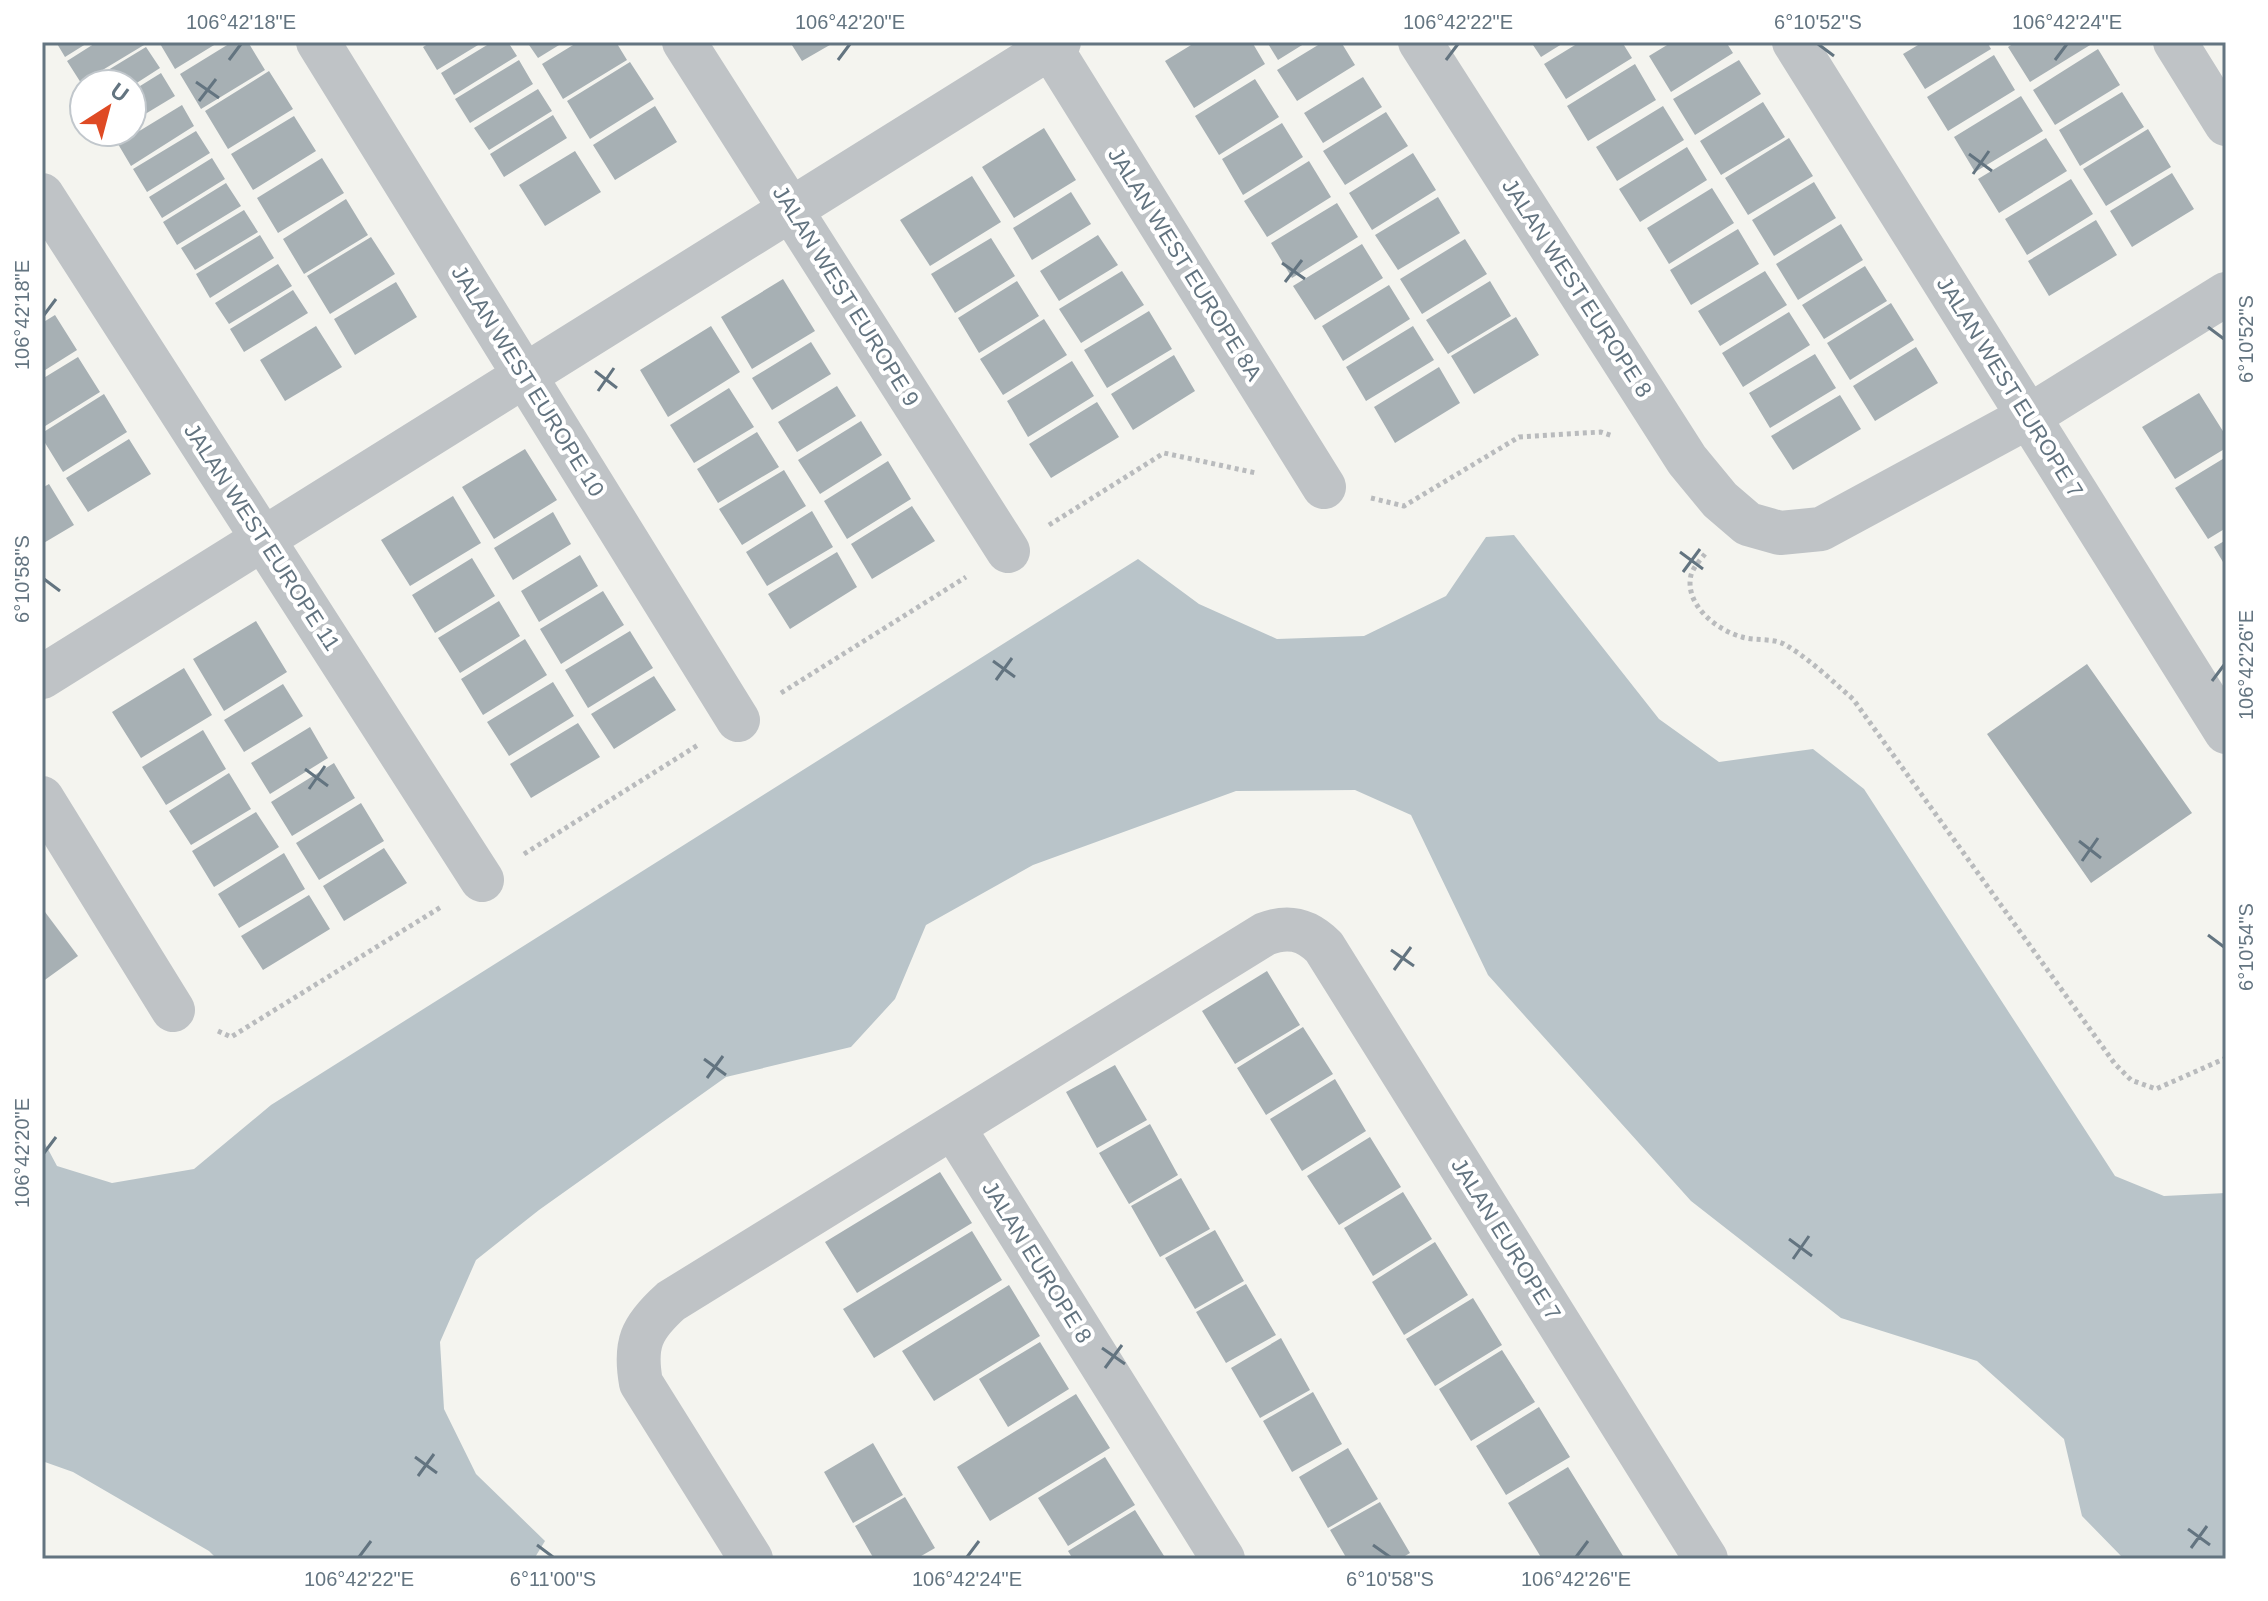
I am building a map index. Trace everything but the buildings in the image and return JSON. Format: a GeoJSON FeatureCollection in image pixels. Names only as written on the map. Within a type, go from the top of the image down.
{"type":"FeatureCollection","features":[{"type":"Feature","properties":{"kind":"street","name":"JALAN WEST EUROPE 10"},"geometry":{"type":"LineString","coordinates":[[318,42],[738,720]]}},
{"type":"Feature","properties":{"kind":"street","name":"JALAN WEST EUROPE 9"},"geometry":{"type":"LineString","coordinates":[[684,42],[1008,551]]}},
{"type":"Feature","properties":{"kind":"street","name":"JALAN WEST EUROPE 8"},"geometry":{"type":"LineString","coordinates":[[1420,42],[1687,460],[1720,500],[1748,524]]}},
{"type":"Feature","properties":{"kind":"street","name":"JALAN WEST EUROPE 7"},"geometry":{"type":"LineString","coordinates":[[1794,42],[2226,732]]}},
{"type":"Feature","properties":{"kind":"street"},"geometry":{"type":"LineString","coordinates":[[2175,42],[2226,124]]}},
{"type":"Feature","properties":{"kind":"street"},"geometry":{"type":"LineString","coordinates":[[42,677],[1052,44]]}},
{"type":"Feature","properties":{"kind":"street","name":"JALAN WEST EUROPE 8A"},"geometry":{"type":"LineString","coordinates":[[1052,44],[1324,487]]}},
{"type":"Feature","properties":{"kind":"street","name":"JALAN WEST EUROPE 11"},"geometry":{"type":"LineString","coordinates":[[42,195],[482,880]]}},
{"type":"Feature","properties":{"kind":"street"},"geometry":{"type":"LineString","coordinates":[[1748,524],[1780,533],[1821,529],[2028,417],[2226,294]]}},
{"type":"Feature","properties":{"kind":"street"},"geometry":{"type":"LineString","coordinates":[[42,798],[173,1010]]}},
{"type":"Feature","properties":{"kind":"street","name":"JALAN EUROPE 7"},"geometry":{"type":"LineString","coordinates":[[953,1127],[1265,934],[1280,928],[1297,929],[1312,935],[1324,947],[1706,1559]]}},
{"type":"Feature","properties":{"kind":"street"},"geometry":{"type":"LineString","coordinates":[[751,1559],[641,1383],[637,1361],[641,1336],[671,1301],[953,1127]]}},
{"type":"Feature","properties":{"kind":"street","name":"JALAN EUROPE 8"},"geometry":{"type":"LineString","coordinates":[[953,1127],[1223,1559]]}},
{"type":"Feature","properties":{"kind":"path"},"geometry":{"type":"LineString","coordinates":[[173,1010],[231,1037],[1164,453],[1404,506],[1519,437],[1601,432],[1615,437]]}},
{"type":"Feature","properties":{"kind":"path"},"geometry":{"type":"LineString","coordinates":[[1748,524],[1707,551],[1692,573],[1690,591],[1703,614],[1740,637],[1781,642],[1819,669],[1853,699],[2115,1064],[2131,1080],[2156,1089],[2226,1058]]}},
{"type":"Feature","properties":{"kind":"shaded area"},"geometry":{"type":"Polygon","coordinates":[[[1514,535],[1659,719],[1719,762],[1813,749],[1864,789],[2115,1176],[2164,1196],[2226,1193],[2226,1559],[2124,1559],[2082,1516],[2064,1439],[1977,1361],[1841,1318],[1691,1201],[1488,975],[1411,815],[1355,790],[1236,791],[1033,865],[926,925],[895,999],[851,1047],[726,1077],[539,1210],[476,1260],[440,1342],[444,1409],[476,1474],[545,1541],[534,1559],[217,1559],[209,1551],[73,1472],[42,1461],[42,1138],[57,1166],[112,1183],[194,1169],[271,1105],[1138,559],[1199,604],[1277,639],[1364,636],[1446,596],[1486,537],[1514,535]]]}}]}
